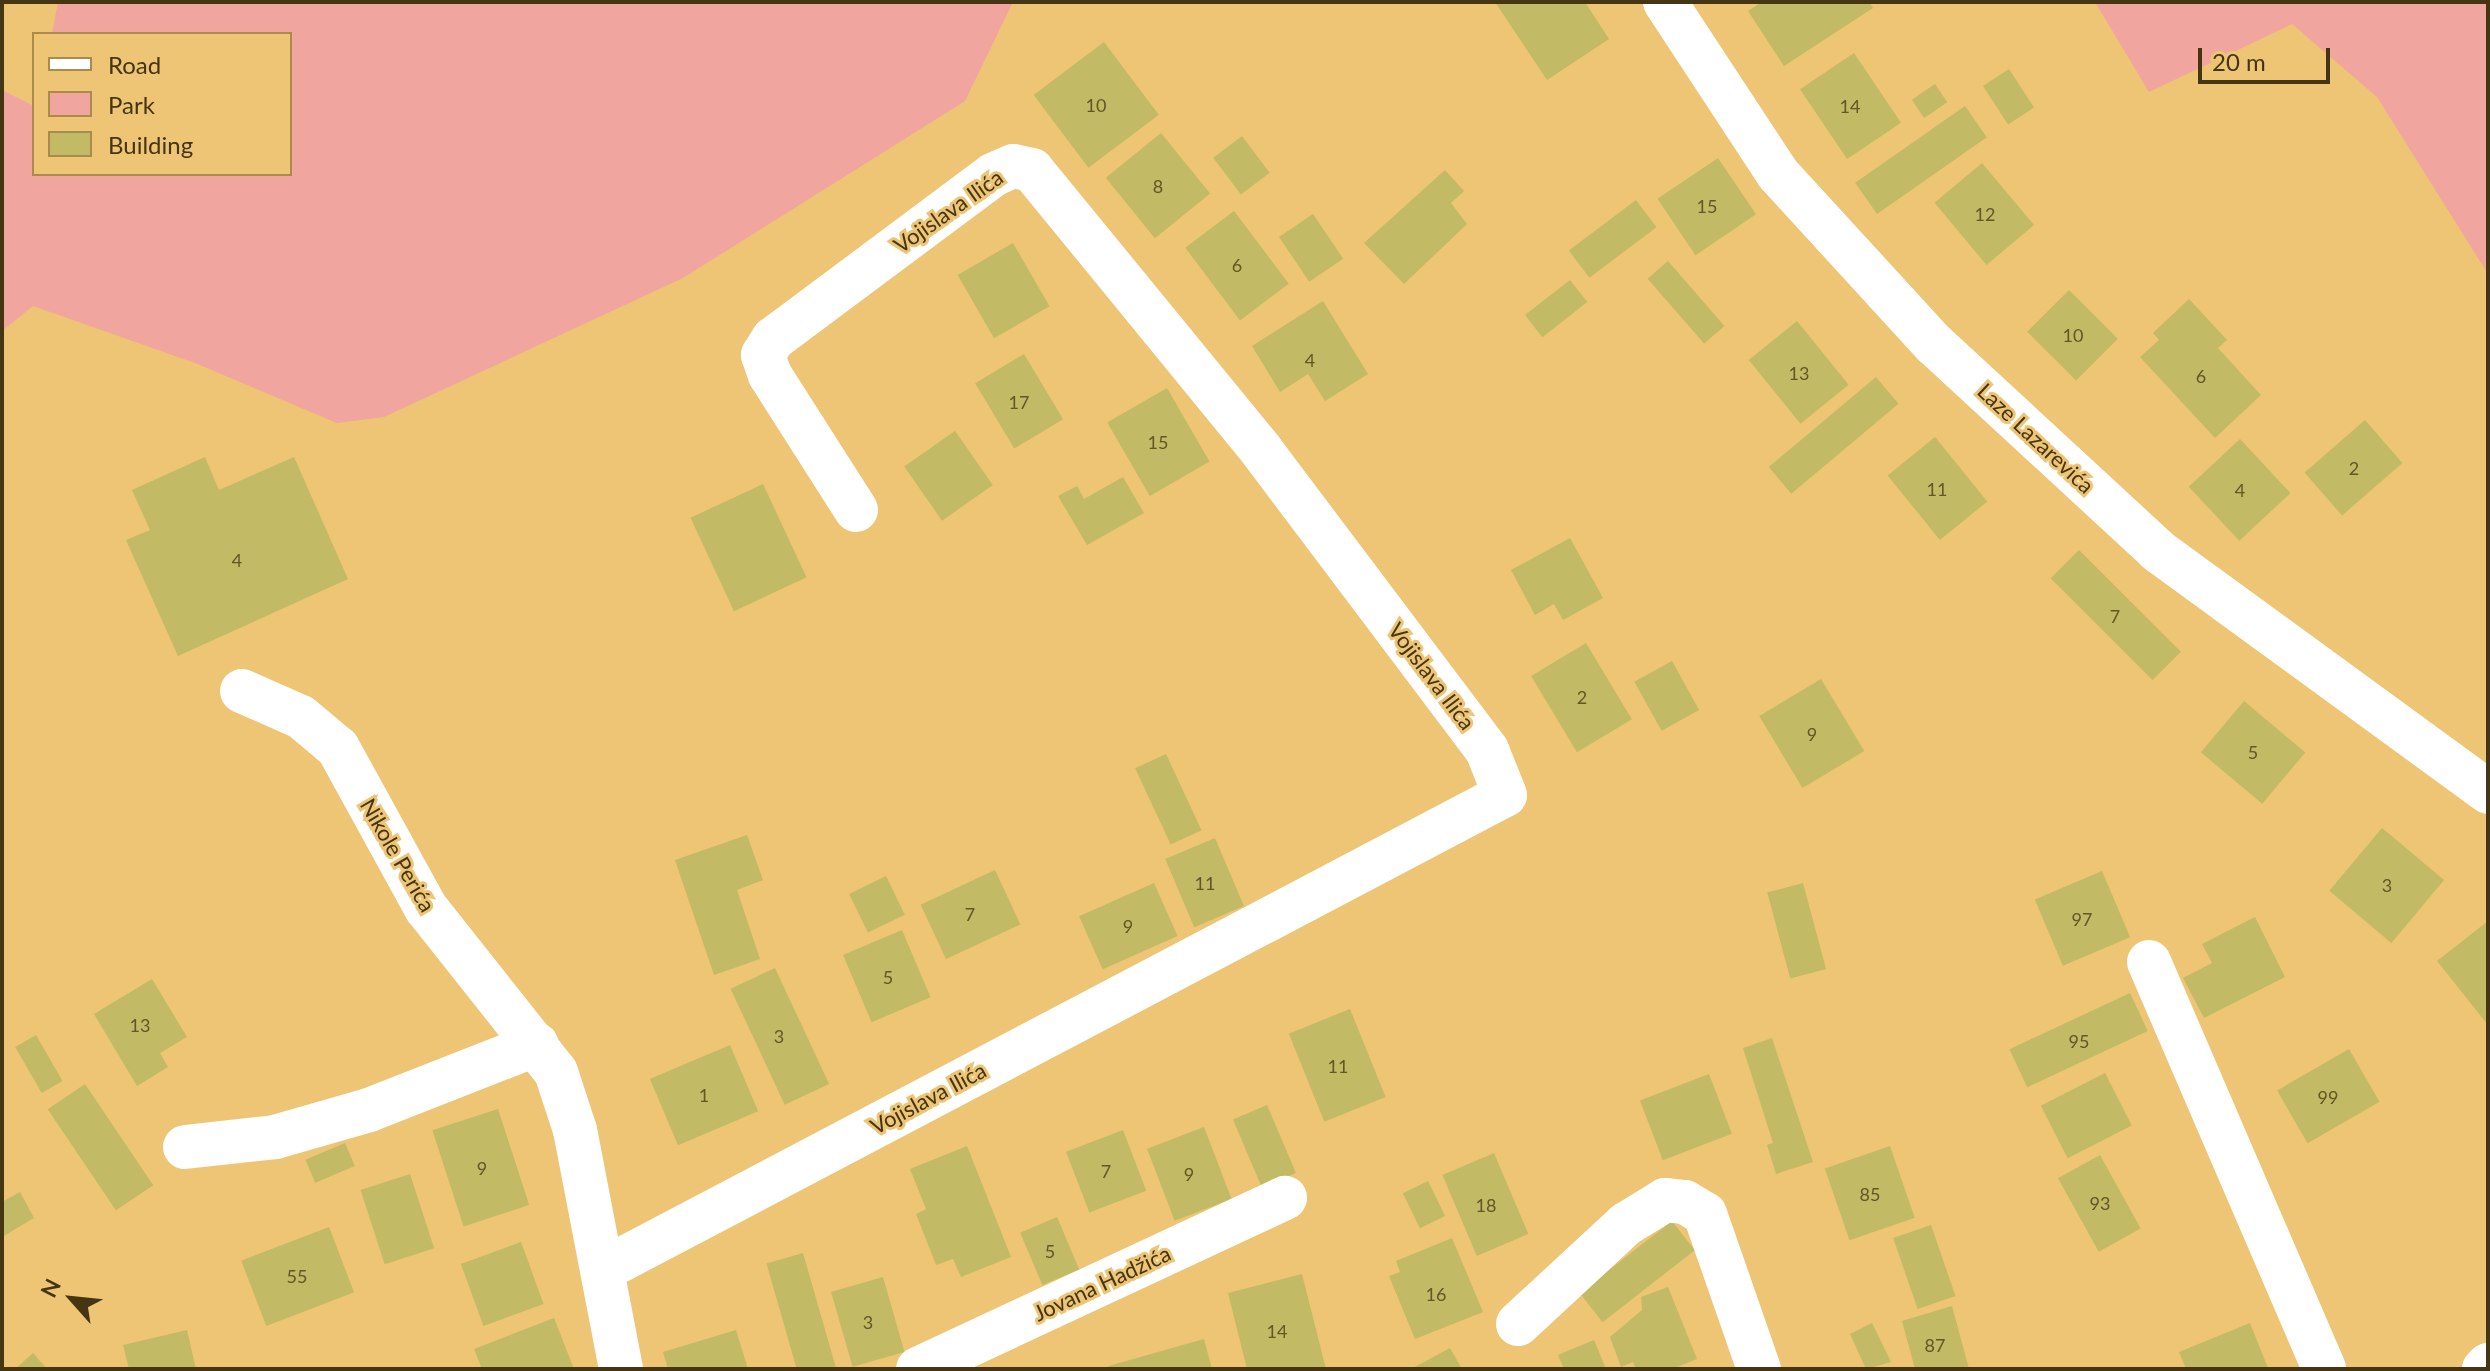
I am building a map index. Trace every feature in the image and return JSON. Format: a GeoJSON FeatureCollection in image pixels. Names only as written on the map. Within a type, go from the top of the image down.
{"type":"FeatureCollection","features":[{"type":"Feature","properties":{"kind":"street","name":"Laze Lazarevića"},"geometry":{"type":"LineString","coordinates":[[1665,2],[1778,174],[1934,344],[2158,551],[2488,792]]}},
{"type":"Feature","properties":{"kind":"street","name":"Vojislava Ilića"},"geometry":{"type":"LineString","coordinates":[[602,1270],[1505,795],[1487,750],[1262,451],[1032,170],[1013,166],[993,175],[773,339],[763,355],[770,375],[856,510]]}},
{"type":"Feature","properties":{"kind":"street","name":"Nikole Perića"},"geometry":{"type":"LineString","coordinates":[[242,691],[301,717],[338,748],[426,908],[537,1044],[556,1072],[575,1130],[621,1369]]}},
{"type":"Feature","properties":{"kind":"street"},"geometry":{"type":"LineString","coordinates":[[2149,962],[2324,1369]]}},
{"type":"Feature","properties":{"kind":"street"},"geometry":{"type":"LineString","coordinates":[[185,1147],[275,1137],[369,1110],[537,1044]]}},
{"type":"Feature","properties":{"kind":"street","name":"Jovana Hadžića"},"geometry":{"type":"LineString","coordinates":[[918,1369],[1285,1198]]}},
{"type":"Feature","properties":{"kind":"street"},"geometry":{"type":"LineString","coordinates":[[1518,1324],[1626,1224],[1665,1200],[1685,1202],[1705,1214],[1759,1369]]}},
{"type":"Feature","properties":{"kind":"green space"},"geometry":{"type":"Polygon","coordinates":[[[58,2],[1013,2],[965,101],[683,278],[384,417],[337,423],[195,363],[33,306],[2,331],[2,90],[32,105],[32,176],[292,176],[292,32],[52,32],[58,2]]]}},
{"type":"Feature","properties":{"kind":"green space"},"geometry":{"type":"Polygon","coordinates":[[[2095,2],[2488,2],[2488,274],[2377,97],[2292,24],[2149,92],[2095,2]]]}},
{"type":"Feature","properties":{"kind":"building"},"geometry":{"type":"Polygon","coordinates":[[[1495,2],[1585,2],[1609,39],[1547,80],[1495,2]]]}},
{"type":"Feature","properties":{"kind":"building"},"geometry":{"type":"Polygon","coordinates":[[[1762,2],[1869,2],[1873,8],[1784,66],[1748,11],[1762,2]]]}},
{"type":"Feature","properties":{"kind":"building"},"geometry":{"type":"Polygon","coordinates":[[[1104,42],[1159,115],[1088,168],[1034,95],[1104,42]]]}},
{"type":"Feature","properties":{"kind":"building"},"geometry":{"type":"Polygon","coordinates":[[[1854,53],[1901,123],[1847,159],[1800,89],[1854,53]]]}},
{"type":"Feature","properties":{"kind":"building"},"geometry":{"type":"Polygon","coordinates":[[[2009,69],[2034,108],[2008,124],[1983,86],[2009,69]]]}},
{"type":"Feature","properties":{"kind":"building"},"geometry":{"type":"Polygon","coordinates":[[[1935,84],[1947,102],[1924,118],[1912,100],[1935,84]]]}},
{"type":"Feature","properties":{"kind":"building"},"geometry":{"type":"Polygon","coordinates":[[[1965,106],[1987,137],[1877,214],[1855,183],[1965,106]]]}},
{"type":"Feature","properties":{"kind":"building"},"geometry":{"type":"Polygon","coordinates":[[[1161,133],[1210,194],[1155,238],[1106,178],[1161,133]]]}},
{"type":"Feature","properties":{"kind":"building"},"geometry":{"type":"Polygon","coordinates":[[[1242,136],[1270,173],[1241,194],[1213,158],[1242,136]]]}},
{"type":"Feature","properties":{"kind":"building"},"geometry":{"type":"Polygon","coordinates":[[[1718,158],[1756,214],[1696,255],[1657,199],[1718,158]]]}},
{"type":"Feature","properties":{"kind":"building"},"geometry":{"type":"Polygon","coordinates":[[[1982,163],[2034,225],[1987,265],[1935,203],[1982,163]]]}},
{"type":"Feature","properties":{"kind":"building"},"geometry":{"type":"Polygon","coordinates":[[[1445,170],[1464,191],[1451,203],[1467,224],[1404,284],[1364,243],[1445,170]]]}},
{"type":"Feature","properties":{"kind":"building"},"geometry":{"type":"Polygon","coordinates":[[[1636,200],[1656,227],[1589,278],[1569,251],[1636,200]]]}},
{"type":"Feature","properties":{"kind":"building"},"geometry":{"type":"Polygon","coordinates":[[[1234,211],[1289,284],[1240,320],[1185,248],[1234,211]]]}},
{"type":"Feature","properties":{"kind":"building"},"geometry":{"type":"Polygon","coordinates":[[[1313,214],[1343,259],[1309,282],[1279,237],[1313,214]]]}},
{"type":"Feature","properties":{"kind":"building"},"geometry":{"type":"Polygon","coordinates":[[[1013,243],[1050,306],[994,338],[958,275],[1013,243]]]}},
{"type":"Feature","properties":{"kind":"building"},"geometry":{"type":"Polygon","coordinates":[[[1668,261],[1724,326],[1704,344],[1648,279],[1668,261]]]}},
{"type":"Feature","properties":{"kind":"building"},"geometry":{"type":"Polygon","coordinates":[[[1570,280],[1587,302],[1542,337],[1525,315],[1570,280]]]}},
{"type":"Feature","properties":{"kind":"building"},"geometry":{"type":"Polygon","coordinates":[[[2069,290],[2118,339],[2076,381],[2027,332],[2069,290]]]}},
{"type":"Feature","properties":{"kind":"building"},"geometry":{"type":"Polygon","coordinates":[[[2189,299],[2227,340],[2218,348],[2261,395],[2215,438],[2140,357],[2159,340],[2153,333],[2189,299]]]}},
{"type":"Feature","properties":{"kind":"building"},"geometry":{"type":"Polygon","coordinates":[[[1323,301],[1368,374],[1325,401],[1308,374],[1280,392],[1252,346],[1323,301]]]}},
{"type":"Feature","properties":{"kind":"building"},"geometry":{"type":"Polygon","coordinates":[[[1797,321],[1849,385],[1800,424],[1749,360],[1797,321]]]}},
{"type":"Feature","properties":{"kind":"building"},"geometry":{"type":"Polygon","coordinates":[[[1024,354],[1063,419],[1014,449],[975,383],[1024,354]]]}},
{"type":"Feature","properties":{"kind":"building"},"geometry":{"type":"Polygon","coordinates":[[[1876,377],[1898,404],[1791,494],[1769,467],[1876,377]]]}},
{"type":"Feature","properties":{"kind":"building"},"geometry":{"type":"Polygon","coordinates":[[[1167,388],[1210,462],[1150,496],[1107,422],[1167,388]]]}},
{"type":"Feature","properties":{"kind":"building"},"geometry":{"type":"Polygon","coordinates":[[[2365,420],[2402,463],[2342,516],[2305,472],[2365,420]]]}},
{"type":"Feature","properties":{"kind":"building"},"geometry":{"type":"Polygon","coordinates":[[[955,431],[993,485],[942,521],[904,467],[955,431]]]}},
{"type":"Feature","properties":{"kind":"building"},"geometry":{"type":"Polygon","coordinates":[[[1935,437],[1987,502],[1940,540],[1888,475],[1935,437]]]}},
{"type":"Feature","properties":{"kind":"building"},"geometry":{"type":"Polygon","coordinates":[[[2240,439],[2290,493],[2239,541],[2189,487],[2240,439]]]}},
{"type":"Feature","properties":{"kind":"building"},"geometry":{"type":"Polygon","coordinates":[[[205,457],[219,490],[294,457],[348,579],[178,656],[126,540],[150,530],[132,490],[205,457]]]}},
{"type":"Feature","properties":{"kind":"building"},"geometry":{"type":"Polygon","coordinates":[[[1123,477],[1144,513],[1087,545],[1058,496],[1077,486],[1084,499],[1123,477]]]}},
{"type":"Feature","properties":{"kind":"building"},"geometry":{"type":"Polygon","coordinates":[[[763,484],[807,577],[734,611],[690,518],[763,484]]]}},
{"type":"Feature","properties":{"kind":"building"},"geometry":{"type":"Polygon","coordinates":[[[1570,538],[1603,598],[1563,620],[1554,604],[1535,615],[1511,570],[1570,538]]]}},
{"type":"Feature","properties":{"kind":"building"},"geometry":{"type":"Polygon","coordinates":[[[2079,550],[2181,652],[2153,680],[2051,578],[2079,550]]]}},
{"type":"Feature","properties":{"kind":"building"},"geometry":{"type":"Polygon","coordinates":[[[1586,643],[1632,719],[1577,752],[1531,676],[1586,643]]]}},
{"type":"Feature","properties":{"kind":"building"},"geometry":{"type":"Polygon","coordinates":[[[1672,661],[1699,710],[1662,731],[1634,682],[1672,661]]]}},
{"type":"Feature","properties":{"kind":"building"},"geometry":{"type":"Polygon","coordinates":[[[1821,679],[1864,751],[1803,788],[1759,716],[1821,679]]]}},
{"type":"Feature","properties":{"kind":"building"},"geometry":{"type":"Polygon","coordinates":[[[2244,701],[2305,752],[2262,804],[2201,752],[2244,701]]]}},
{"type":"Feature","properties":{"kind":"building"},"geometry":{"type":"Polygon","coordinates":[[[1166,754],[1201,830],[1171,844],[1135,768],[1166,754]]]}},
{"type":"Feature","properties":{"kind":"building"},"geometry":{"type":"Polygon","coordinates":[[[2382,828],[2444,880],[2391,943],[2329,891],[2382,828]]]}},
{"type":"Feature","properties":{"kind":"building"},"geometry":{"type":"Polygon","coordinates":[[[747,835],[763,880],[737,890],[760,959],[714,975],[675,860],[747,835]]]}},
{"type":"Feature","properties":{"kind":"building"},"geometry":{"type":"Polygon","coordinates":[[[1215,838],[1244,906],[1194,927],[1165,859],[1215,838]]]}},
{"type":"Feature","properties":{"kind":"building"},"geometry":{"type":"Polygon","coordinates":[[[995,870],[1020,924],[946,959],[921,905],[995,870]]]}},
{"type":"Feature","properties":{"kind":"building"},"geometry":{"type":"Polygon","coordinates":[[[2102,871],[2130,937],[2063,966],[2035,900],[2102,871]]]}},
{"type":"Feature","properties":{"kind":"building"},"geometry":{"type":"Polygon","coordinates":[[[886,876],[905,915],[868,933],[849,894],[886,876]]]}},
{"type":"Feature","properties":{"kind":"building"},"geometry":{"type":"Polygon","coordinates":[[[1154,883],[1178,936],[1103,969],[1079,916],[1154,883]]]}},
{"type":"Feature","properties":{"kind":"building"},"geometry":{"type":"Polygon","coordinates":[[[1803,883],[1826,969],[1790,979],[1767,893],[1803,883]]]}},
{"type":"Feature","properties":{"kind":"building"},"geometry":{"type":"Polygon","coordinates":[[[2255,917],[2285,977],[2204,1018],[2183,978],[2212,963],[2202,944],[2255,917]]]}},
{"type":"Feature","properties":{"kind":"building"},"geometry":{"type":"Polygon","coordinates":[[[2488,921],[2488,1025],[2437,961],[2488,921]]]}},
{"type":"Feature","properties":{"kind":"building"},"geometry":{"type":"Polygon","coordinates":[[[902,930],[931,997],[872,1022],[843,955],[902,930]]]}},
{"type":"Feature","properties":{"kind":"building"},"geometry":{"type":"Polygon","coordinates":[[[775,968],[829,1084],[785,1105],[731,989],[775,968]]]}},
{"type":"Feature","properties":{"kind":"building"},"geometry":{"type":"Polygon","coordinates":[[[152,979],[187,1037],[160,1053],[168,1067],[137,1086],[94,1014],[152,979]]]}},
{"type":"Feature","properties":{"kind":"building"},"geometry":{"type":"Polygon","coordinates":[[[2130,993],[2148,1031],[2027,1087],[2009,1049],[2130,993]]]}},
{"type":"Feature","properties":{"kind":"building"},"geometry":{"type":"Polygon","coordinates":[[[1350,1009],[1386,1097],[1324,1122],[1289,1034],[1350,1009]]]}},
{"type":"Feature","properties":{"kind":"building"},"geometry":{"type":"Polygon","coordinates":[[[36,1035],[62,1081],[42,1093],[15,1047],[36,1035]]]}},
{"type":"Feature","properties":{"kind":"building"},"geometry":{"type":"Polygon","coordinates":[[[1772,1038],[1813,1162],[1776,1174],[1767,1145],[1773,1143],[1743,1048],[1772,1038]]]}},
{"type":"Feature","properties":{"kind":"building"},"geometry":{"type":"Polygon","coordinates":[[[730,1045],[758,1111],[678,1145],[650,1079],[730,1045]]]}},
{"type":"Feature","properties":{"kind":"building"},"geometry":{"type":"Polygon","coordinates":[[[2349,1049],[2380,1102],[2308,1143],[2277,1090],[2349,1049]]]}},
{"type":"Feature","properties":{"kind":"building"},"geometry":{"type":"Polygon","coordinates":[[[2105,1073],[2132,1126],[2068,1158],[2041,1106],[2105,1073]]]}},
{"type":"Feature","properties":{"kind":"building"},"geometry":{"type":"Polygon","coordinates":[[[1709,1074],[1732,1134],[1663,1160],[1640,1101],[1709,1074]]]}},
{"type":"Feature","properties":{"kind":"building"},"geometry":{"type":"Polygon","coordinates":[[[85,1084],[153,1185],[116,1210],[48,1109],[85,1084]]]}},
{"type":"Feature","properties":{"kind":"building"},"geometry":{"type":"Polygon","coordinates":[[[1267,1105],[1296,1173],[1262,1188],[1233,1119],[1267,1105]]]}},
{"type":"Feature","properties":{"kind":"building"},"geometry":{"type":"Polygon","coordinates":[[[498,1109],[529,1205],[464,1226],[432,1130],[498,1109]]]}},
{"type":"Feature","properties":{"kind":"building"},"geometry":{"type":"Polygon","coordinates":[[[1204,1127],[1232,1199],[1175,1221],[1147,1149],[1204,1127]]]}},
{"type":"Feature","properties":{"kind":"building"},"geometry":{"type":"Polygon","coordinates":[[[1123,1130],[1146,1191],[1089,1213],[1066,1152],[1123,1130]]]}},
{"type":"Feature","properties":{"kind":"building"},"geometry":{"type":"Polygon","coordinates":[[[345,1143],[355,1166],[315,1183],[305,1160],[345,1143]]]}},
{"type":"Feature","properties":{"kind":"building"},"geometry":{"type":"Polygon","coordinates":[[[967,1146],[1011,1257],[961,1277],[953,1259],[936,1265],[916,1214],[926,1209],[910,1169],[967,1146]]]}},
{"type":"Feature","properties":{"kind":"building"},"geometry":{"type":"Polygon","coordinates":[[[1890,1146],[1915,1218],[1850,1240],[1825,1168],[1890,1146]]]}},
{"type":"Feature","properties":{"kind":"building"},"geometry":{"type":"Polygon","coordinates":[[[1494,1153],[1528,1234],[1477,1256],[1442,1175],[1494,1153]]]}},
{"type":"Feature","properties":{"kind":"building"},"geometry":{"type":"Polygon","coordinates":[[[2100,1155],[2141,1228],[2099,1252],[2058,1178],[2100,1155]]]}},
{"type":"Feature","properties":{"kind":"building"},"geometry":{"type":"Polygon","coordinates":[[[410,1174],[434,1248],[385,1264],[361,1190],[410,1174]]]}},
{"type":"Feature","properties":{"kind":"building"},"geometry":{"type":"Polygon","coordinates":[[[1428,1181],[1445,1216],[1420,1228],[1403,1193],[1428,1181]]]}},
{"type":"Feature","properties":{"kind":"building"},"geometry":{"type":"Polygon","coordinates":[[[20,1192],[34,1218],[2,1237],[2,1202],[20,1192]]]}},
{"type":"Feature","properties":{"kind":"building"},"geometry":{"type":"Polygon","coordinates":[[[1057,1217],[1079,1269],[1042,1285],[1020,1233],[1057,1217]]]}},
{"type":"Feature","properties":{"kind":"building"},"geometry":{"type":"Polygon","coordinates":[[[1672,1221],[1695,1250],[1603,1322],[1580,1293],[1672,1221]]]}},
{"type":"Feature","properties":{"kind":"building"},"geometry":{"type":"Polygon","coordinates":[[[1931,1225],[1955,1296],[1918,1309],[1893,1238],[1931,1225]]]}},
{"type":"Feature","properties":{"kind":"building"},"geometry":{"type":"Polygon","coordinates":[[[329,1227],[354,1292],[266,1326],[241,1261],[329,1227]]]}},
{"type":"Feature","properties":{"kind":"building"},"geometry":{"type":"Polygon","coordinates":[[[1452,1238],[1483,1312],[1415,1339],[1389,1276],[1400,1272],[1396,1261],[1452,1238]]]}},
{"type":"Feature","properties":{"kind":"building"},"geometry":{"type":"Polygon","coordinates":[[[521,1242],[544,1304],[483,1326],[461,1264],[521,1242]]]}},
{"type":"Feature","properties":{"kind":"building"},"geometry":{"type":"Polygon","coordinates":[[[803,1253],[836,1369],[797,1369],[766,1263],[803,1253]]]}},
{"type":"Feature","properties":{"kind":"building"},"geometry":{"type":"Polygon","coordinates":[[[1302,1274],[1326,1369],[1247,1369],[1228,1293],[1302,1274]]]}},
{"type":"Feature","properties":{"kind":"building"},"geometry":{"type":"Polygon","coordinates":[[[883,1277],[904,1352],[853,1367],[831,1292],[883,1277]]]}},
{"type":"Feature","properties":{"kind":"building"},"geometry":{"type":"Polygon","coordinates":[[[1668,1287],[1697,1359],[1672,1369],[1636,1369],[1633,1362],[1621,1367],[1610,1337],[1642,1310],[1641,1297],[1668,1287]]]}},
{"type":"Feature","properties":{"kind":"building"},"geometry":{"type":"Polygon","coordinates":[[[1952,1306],[1969,1369],[1915,1369],[1902,1321],[1952,1306]]]}},
{"type":"Feature","properties":{"kind":"building"},"geometry":{"type":"Polygon","coordinates":[[[554,1318],[574,1369],[482,1369],[474,1349],[554,1318]]]}},
{"type":"Feature","properties":{"kind":"building"},"geometry":{"type":"Polygon","coordinates":[[[1872,1323],[1891,1362],[1866,1369],[1850,1334],[1872,1323]]]}},
{"type":"Feature","properties":{"kind":"building"},"geometry":{"type":"Polygon","coordinates":[[[2250,1323],[2268,1368],[2186,1369],[2179,1352],[2250,1323]]]}},
{"type":"Feature","properties":{"kind":"building"},"geometry":{"type":"Polygon","coordinates":[[[187,1330],[196,1369],[129,1369],[123,1345],[187,1330]]]}},
{"type":"Feature","properties":{"kind":"building"},"geometry":{"type":"Polygon","coordinates":[[[736,1330],[748,1369],[668,1369],[663,1352],[736,1330]]]}},
{"type":"Feature","properties":{"kind":"building"},"geometry":{"type":"Polygon","coordinates":[[[1204,1339],[1212,1369],[1101,1369],[1112,1365],[1204,1339]]]}},
{"type":"Feature","properties":{"kind":"building"},"geometry":{"type":"Polygon","coordinates":[[[1594,1340],[1606,1369],[1564,1369],[1558,1355],[1594,1340]]]}},
{"type":"Feature","properties":{"kind":"building"},"geometry":{"type":"Polygon","coordinates":[[[1450,1348],[1462,1369],[1411,1369],[1450,1348]]]}},
{"type":"Feature","properties":{"kind":"building"},"geometry":{"type":"Polygon","coordinates":[[[33,1353],[47,1369],[15,1369],[33,1353]]]}}]}
